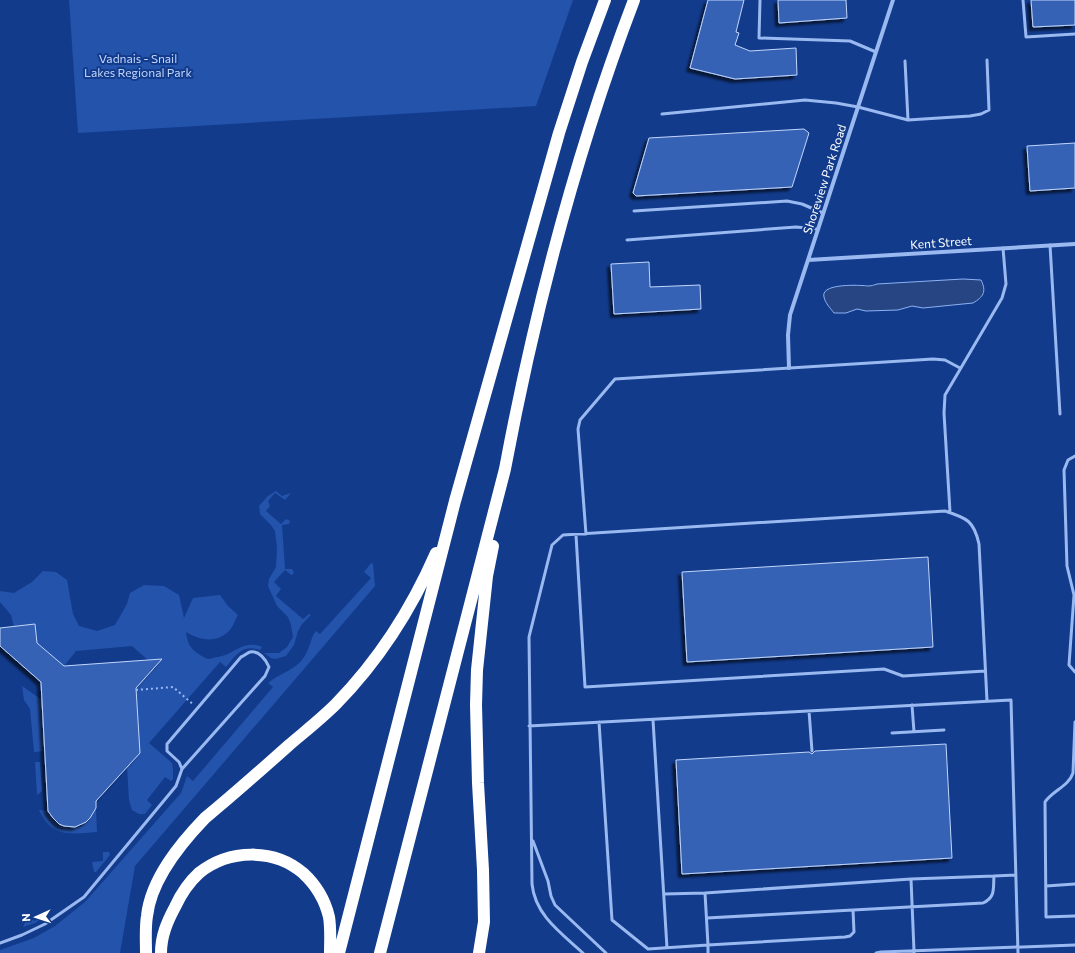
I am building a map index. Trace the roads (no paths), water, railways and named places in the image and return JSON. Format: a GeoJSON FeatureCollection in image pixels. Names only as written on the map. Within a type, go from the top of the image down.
{"type":"FeatureCollection","features":[{"type":"Feature","properties":{"kind":"highway"},"geometry":{"type":"LineString","coordinates":[[339,953],[455,501],[559,133],[582,62],[605,0]]}},
{"type":"Feature","properties":{"kind":"highway"},"geometry":{"type":"LineString","coordinates":[[380,953],[500,486],[530,345],[553,252],[573,180],[598,102],[634,0]]}},
{"type":"Feature","properties":{"kind":"highway"},"geometry":{"type":"LineString","coordinates":[[479,953],[484,922],[483,870],[478,783],[476,705],[477,670],[487,576],[495,534],[500,486]]}},
{"type":"Feature","properties":{"kind":"highway"},"geometry":{"type":"LineString","coordinates":[[146,953],[146,916],[149,902],[162,872],[174,854],[189,834],[205,818],[335,705],[361,675],[383,647],[417,593],[443,535],[455,501]]}},
{"type":"Feature","properties":{"kind":"highway"},"geometry":{"type":"LineString","coordinates":[[161,953],[162,936],[167,922],[189,883],[200,873],[222,860],[248,854],[268,856],[288,863],[310,880],[319,892],[329,916],[330,953]]}},
{"type":"Feature","properties":{"kind":"street","name":"Shoreview Park Road"},"geometry":{"type":"LineString","coordinates":[[789,368],[788,335],[790,315],[893,0]]}},
{"type":"Feature","properties":{"kind":"street","name":"Kent Street"},"geometry":{"type":"LineString","coordinates":[[808,260],[1075,244]]}},
{"type":"Feature","properties":{"kind":"lane"},"geometry":{"type":"LineString","coordinates":[[760,0],[759,38],[850,41],[876,52]]}},
{"type":"Feature","properties":{"kind":"lane"},"geometry":{"type":"LineString","coordinates":[[1023,0],[1026,37],[1075,34]]}},
{"type":"Feature","properties":{"kind":"lane"},"geometry":{"type":"LineString","coordinates":[[662,114],[805,100],[858,107],[908,120],[970,116],[982,114],[989,110],[987,60]]}},
{"type":"Feature","properties":{"kind":"lane"},"geometry":{"type":"LineString","coordinates":[[906,61],[908,120]]}},
{"type":"Feature","properties":{"kind":"lane"},"geometry":{"type":"LineString","coordinates":[[634,211],[786,201],[802,204],[823,213]]}},
{"type":"Feature","properties":{"kind":"lane"},"geometry":{"type":"LineString","coordinates":[[627,240],[796,227],[818,229]]}},
{"type":"Feature","properties":{"kind":"lane"},"geometry":{"type":"LineString","coordinates":[[1050,245],[1060,414]]}},
{"type":"Feature","properties":{"kind":"lane"},"geometry":{"type":"LineString","coordinates":[[950,512],[944,413],[945,395],[1002,298],[1006,284],[1004,248]]}},
{"type":"Feature","properties":{"kind":"lane"},"geometry":{"type":"LineString","coordinates":[[586,534],[578,429],[580,420],[614,379],[934,359],[945,360],[960,368]]}},
{"type":"Feature","properties":{"kind":"lane"},"geometry":{"type":"LineString","coordinates":[[1075,456],[1068,460],[1064,470],[1067,566],[1074,595],[1069,665],[1075,672]]}},
{"type":"Feature","properties":{"kind":"lane"},"geometry":{"type":"LineString","coordinates":[[583,953],[539,910],[535,900],[532,884],[529,637],[552,545],[563,535],[945,511],[959,515],[970,521],[976,531],[979,544],[987,701]]}},
{"type":"Feature","properties":{"kind":"lane"},"geometry":{"type":"LineString","coordinates":[[576,535],[585,687],[884,669],[903,676],[985,672]]}},
{"type":"Feature","properties":{"kind":"lane"},"geometry":{"type":"LineString","coordinates":[[0,943],[45,924],[84,897],[176,786],[182,769],[265,676],[269,667],[265,659],[257,653],[250,652],[241,657],[167,744],[167,751],[179,762],[182,769]]}},
{"type":"Feature","properties":{"kind":"lane"},"geometry":{"type":"LineString","coordinates":[[529,726],[1010,700],[1018,953]]}},
{"type":"Feature","properties":{"kind":"lane"},"geometry":{"type":"LineString","coordinates":[[912,705],[914,732]]}},
{"type":"Feature","properties":{"kind":"lane"},"geometry":{"type":"LineString","coordinates":[[810,711],[812,752]]}},
{"type":"Feature","properties":{"kind":"lane"},"geometry":{"type":"LineString","coordinates":[[653,720],[667,948]]}},
{"type":"Feature","properties":{"kind":"lane"},"geometry":{"type":"LineString","coordinates":[[599,722],[612,920],[648,949],[845,937],[850,936],[854,932],[853,910]]}},
{"type":"Feature","properties":{"kind":"lane"},"geometry":{"type":"LineString","coordinates":[[1075,722],[1073,773],[1071,779],[1048,797],[1045,802],[1046,917],[1075,916]]}},
{"type":"Feature","properties":{"kind":"lane"},"geometry":{"type":"LineString","coordinates":[[892,733],[944,730]]}},
{"type":"Feature","properties":{"kind":"lane"},"geometry":{"type":"LineString","coordinates":[[532,838],[555,904],[606,953]]}},
{"type":"Feature","properties":{"kind":"lane"},"geometry":{"type":"LineString","coordinates":[[664,894],[705,893],[911,879],[1016,875]]}},
{"type":"Feature","properties":{"kind":"lane"},"geometry":{"type":"LineString","coordinates":[[707,918],[983,903],[989,900],[993,895],[994,876]]}},
{"type":"Feature","properties":{"kind":"lane"},"geometry":{"type":"LineString","coordinates":[[911,879],[914,952]]}},
{"type":"Feature","properties":{"kind":"lane"},"geometry":{"type":"LineString","coordinates":[[1046,886],[1075,884]]}},
{"type":"Feature","properties":{"kind":"lane"},"geometry":{"type":"LineString","coordinates":[[705,893],[708,953]]}},
{"type":"Feature","properties":{"kind":"lane"},"geometry":{"type":"LineString","coordinates":[[876,953],[1075,945]]}},
{"type":"Feature","properties":{"kind":"park label","name":"Vadnais - Snail Lakes Regional Park"},"geometry":{"type":"Point","coordinates":[138,65]}}]}
